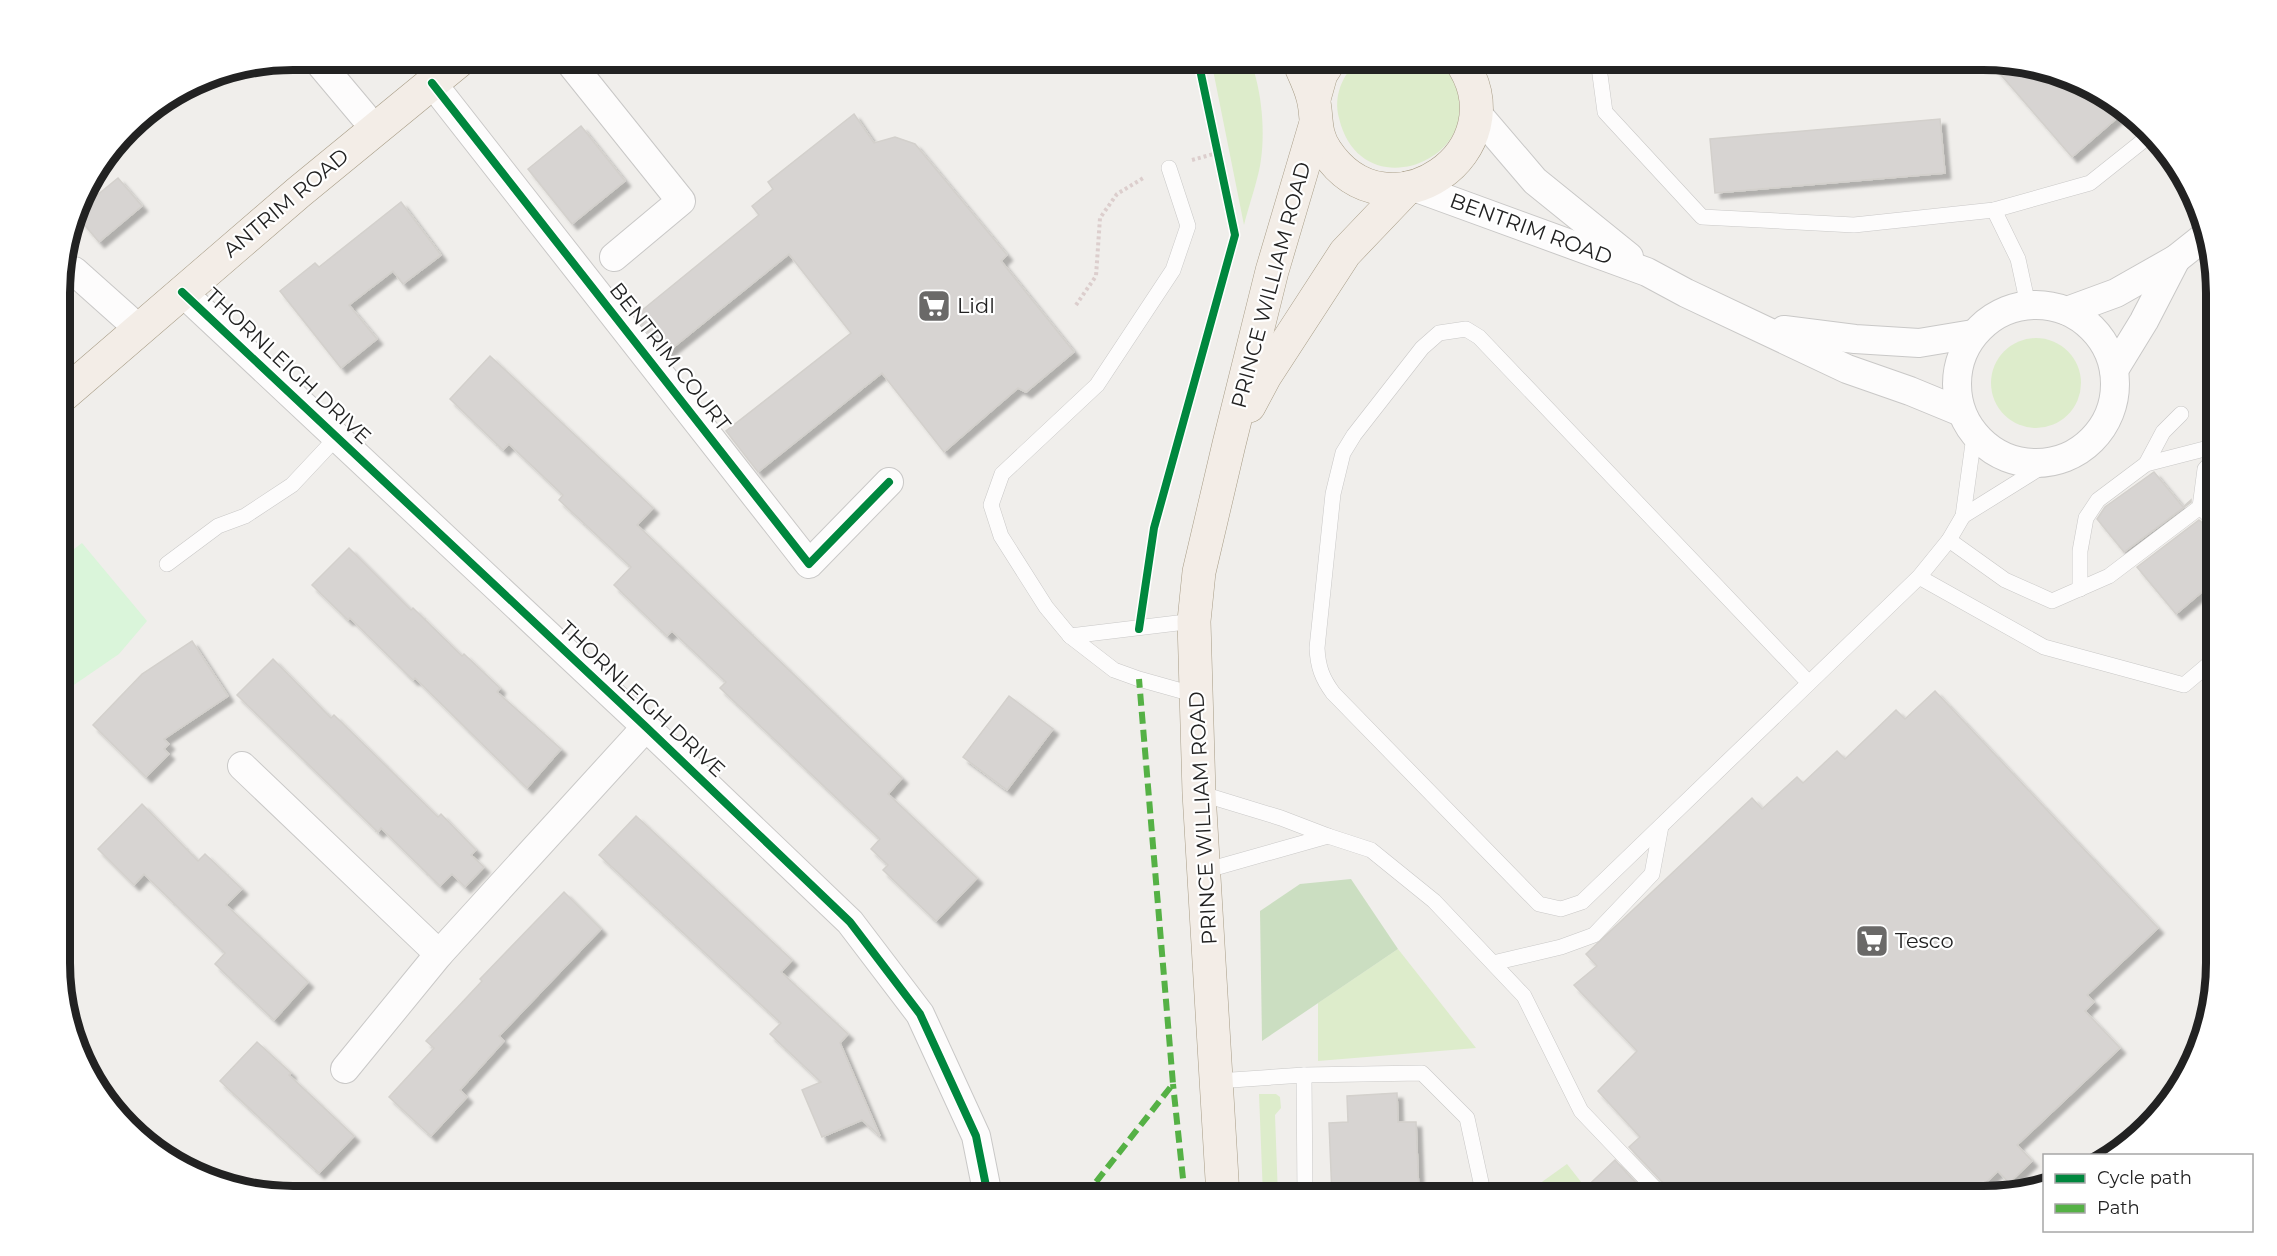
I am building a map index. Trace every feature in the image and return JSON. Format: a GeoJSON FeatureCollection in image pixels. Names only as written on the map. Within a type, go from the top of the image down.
{"type":"FeatureCollection","features":[{"type":"Feature","properties":{"kind":"main road","name":"ANTRIM ROAD"},"geometry":{"type":"LineString","coordinates":[[71,388],[182,292],[448,70]]}},
{"type":"Feature","properties":{"kind":"main road"},"geometry":{"type":"LineString","coordinates":[[1301,70],[1325,150],[1342,170],[1364,183],[1389,189],[1411,188],[1438,177],[1457,160],[1471,138],[1473,80]]}},
{"type":"Feature","properties":{"kind":"main road","name":"PRINCE WILLIAM ROAD"},"geometry":{"type":"LineString","coordinates":[[1222,1186],[1199,793],[1194,621],[1199,572],[1228,444],[1315,112],[1324,70]]}},
{"type":"Feature","properties":{"kind":"main road","name":"PRINCE WILLIAM ROAD"},"geometry":{"type":"LineString","coordinates":[[1228,444],[1265,376],[1345,253],[1411,188]]}},
{"type":"Feature","properties":{"kind":"street"},"geometry":{"type":"LineString","coordinates":[[325,70],[375,129]]}},
{"type":"Feature","properties":{"kind":"street","name":"BENTRIM COURT"},"geometry":{"type":"LineString","coordinates":[[576,70],[681,201],[614,257]]}},
{"type":"Feature","properties":{"kind":"street","name":"BENTRIM ROAD"},"geometry":{"type":"LineString","coordinates":[[1473,80],[1535,182],[1647,272]]}},
{"type":"Feature","properties":{"kind":"street","name":"BENTRIM COURT"},"geometry":{"type":"LineString","coordinates":[[432,83],[809,564],[889,482]]}},
{"type":"Feature","properties":{"kind":"street","name":"BENTRIM ROAD"},"geometry":{"type":"LineString","coordinates":[[1411,188],[1647,272],[1686,293],[1847,369],[1910,391],[1968,424]]}},
{"type":"Feature","properties":{"kind":"street"},"geometry":{"type":"LineString","coordinates":[[2067,311],[2116,293],[2176,259],[2200,240]]}},
{"type":"Feature","properties":{"kind":"street"},"geometry":{"type":"LineString","coordinates":[[2114,370],[2144,321],[2176,259]]}},
{"type":"Feature","properties":{"kind":"street"},"geometry":{"type":"LineString","coordinates":[[72,271],[139,329]]}},
{"type":"Feature","properties":{"kind":"street","name":"THORNLEIGH DRIVE"},"geometry":{"type":"LineString","coordinates":[[182,292],[646,727],[850,922],[920,1014],[976,1136],[985,1186]]}},
{"type":"Feature","properties":{"kind":"street"},"geometry":{"type":"LineString","coordinates":[[2028,305],[2048,305],[2067,311],[2084,321],[2098,335],[2109,352],[2114,370],[2115,396],[2107,420],[2092,441],[2072,455],[2048,463],[2021,463],[1995,454],[1968,424],[1956,385],[1960,358],[1973,334],[1989,319],[2007,309],[2028,305]]}},
{"type":"Feature","properties":{"kind":"street","name":"BENTRIM ROAD"},"geometry":{"type":"LineString","coordinates":[[1761,328],[1855,339],[1919,343],[1973,334]]}},
{"type":"Feature","properties":{"kind":"street"},"geometry":{"type":"LineString","coordinates":[[345,1069],[439,954],[646,727]]}},
{"type":"Feature","properties":{"kind":"street"},"geometry":{"type":"LineString","coordinates":[[242,766],[439,954]]}},
{"type":"Feature","properties":{"kind":"lane"},"geometry":{"type":"LineString","coordinates":[[1599,70],[1605,111],[1702,217],[1854,225],[1994,210],[2090,183],[2144,140]]}},
{"type":"Feature","properties":{"kind":"lane"},"geometry":{"type":"LineString","coordinates":[[1169,168],[1188,226],[1173,270],[1097,385],[1002,474],[991,505],[1001,536],[1046,606],[1070,636],[1114,670],[1196,694]]}},
{"type":"Feature","properties":{"kind":"lane"},"geometry":{"type":"LineString","coordinates":[[1994,210],[2018,259],[2028,305]]}},
{"type":"Feature","properties":{"kind":"lane"},"geometry":{"type":"LineString","coordinates":[[1809,683],[1479,337],[1466,329],[1439,333],[1422,348],[1354,435],[1343,453],[1337,473],[1317,648],[1318,666],[1324,680],[1333,693],[1539,904],[1561,909],[1582,902],[1919,577],[1949,540],[1963,516],[1968,424]]}},
{"type":"Feature","properties":{"kind":"lane"},"geometry":{"type":"LineString","coordinates":[[2146,464],[2163,432],[2181,414]]}},
{"type":"Feature","properties":{"kind":"lane"},"geometry":{"type":"LineString","coordinates":[[167,564],[218,526],[245,516],[292,485],[337,437]]}},
{"type":"Feature","properties":{"kind":"lane"},"geometry":{"type":"LineString","coordinates":[[2080,589],[2080,551],[2086,518],[2098,500],[2146,464],[2206,449]]}},
{"type":"Feature","properties":{"kind":"lane"},"geometry":{"type":"LineString","coordinates":[[1963,516],[2048,463]]}},
{"type":"Feature","properties":{"kind":"lane"},"geometry":{"type":"LineString","coordinates":[[1949,540],[2005,580],[2052,601],[2109,576],[2200,507],[2206,468]]}},
{"type":"Feature","properties":{"kind":"lane"},"geometry":{"type":"LineString","coordinates":[[2200,507],[2206,513]]}},
{"type":"Feature","properties":{"kind":"lane"},"geometry":{"type":"LineString","coordinates":[[1919,577],[2044,647],[2184,685],[2206,666]]}},
{"type":"Feature","properties":{"kind":"lane"},"geometry":{"type":"LineString","coordinates":[[1070,636],[1194,621]]}},
{"type":"Feature","properties":{"kind":"lane"},"geometry":{"type":"LineString","coordinates":[[1199,793],[1281,818],[1328,837],[1371,850],[1434,901],[1524,996],[1581,1111],[1652,1186]]}},
{"type":"Feature","properties":{"kind":"lane"},"geometry":{"type":"LineString","coordinates":[[1493,963],[1561,947],[1594,934],[1652,874],[1661,826]]}},
{"type":"Feature","properties":{"kind":"lane"},"geometry":{"type":"LineString","coordinates":[[1204,871],[1328,837]]}},
{"type":"Feature","properties":{"kind":"lane"},"geometry":{"type":"LineString","coordinates":[[1217,1081],[1304,1075],[1422,1073],[1467,1118],[1482,1186]]}},
{"type":"Feature","properties":{"kind":"lane"},"geometry":{"type":"LineString","coordinates":[[1304,1075],[1305,1186]]}},
{"type":"Feature","properties":{"kind":"path"},"geometry":{"type":"LineString","coordinates":[[1215,142],[1220,165]]}},
{"type":"Feature","properties":{"kind":"path"},"geometry":{"type":"LineString","coordinates":[[1076,304],[1096,276],[1100,218],[1117,194],[1138,180],[1217,153]]}},
{"type":"Feature","properties":{"kind":"green space"},"geometry":{"type":"Polygon","coordinates":[[[1213,70],[1253,70],[1260,98],[1263,126],[1262,154],[1244,225],[1213,70]]]}},
{"type":"Feature","properties":{"kind":"green space"},"geometry":{"type":"Polygon","coordinates":[[[1350,70],[1445,70],[1458,92],[1459,120],[1447,143],[1427,160],[1401,167],[1375,164],[1353,148],[1339,118],[1338,93],[1350,70]]]}},
{"type":"Feature","properties":{"kind":"green space"},"geometry":{"type":"Polygon","coordinates":[[[2036,338],[2053,341],[2068,351],[2078,366],[2081,383],[2078,400],[2068,415],[2053,425],[2036,428],[2019,425],[2004,415],[1994,400],[1991,383],[1994,366],[2004,351],[2019,341],[2036,338]]]}},
{"type":"Feature","properties":{"kind":"green space"},"geometry":{"type":"Polygon","coordinates":[[[82,543],[147,621],[119,654],[71,687],[71,551],[82,543]]]}},
{"type":"Feature","properties":{"kind":"green space"},"geometry":{"type":"Polygon","coordinates":[[[1351,879],[1398,949],[1262,1041],[1260,911],[1300,884],[1351,879]]]}},
{"type":"Feature","properties":{"kind":"green space"},"geometry":{"type":"Polygon","coordinates":[[[1398,949],[1476,1048],[1318,1061],[1318,1003],[1398,949]]]}},
{"type":"Feature","properties":{"kind":"green space"},"geometry":{"type":"Polygon","coordinates":[[[1259,1094],[1276,1094],[1280,1097],[1281,1108],[1275,1115],[1278,1186],[1263,1186],[1259,1094]]]}},
{"type":"Feature","properties":{"kind":"green space"},"geometry":{"type":"Polygon","coordinates":[[[1567,1164],[1584,1186],[1539,1186],[1567,1164]]]}},
{"type":"Feature","properties":{"kind":"building"},"geometry":{"type":"Polygon","coordinates":[[[1998,71],[2041,78],[2069,87],[2095,100],[2118,117],[2072,157],[1998,71]]]}},
{"type":"Feature","properties":{"kind":"building","name":"Lidl"},"geometry":{"type":"Polygon","coordinates":[[[854,114],[874,143],[895,137],[915,144],[1007,255],[1001,261],[1074,352],[1026,392],[1018,388],[944,452],[882,373],[758,472],[726,431],[851,333],[789,254],[665,354],[635,316],[759,215],[752,206],[773,189],[768,182],[854,114]]]}},
{"type":"Feature","properties":{"kind":"building"},"geometry":{"type":"Polygon","coordinates":[[[1940,119],[1945,173],[1715,193],[1710,139],[1940,119]]]}},
{"type":"Feature","properties":{"kind":"building"},"geometry":{"type":"Polygon","coordinates":[[[581,126],[625,181],[572,224],[528,169],[581,126]]]}},
{"type":"Feature","properties":{"kind":"building"},"geometry":{"type":"Polygon","coordinates":[[[118,178],[142,206],[99,242],[82,222],[90,201],[118,178]]]}},
{"type":"Feature","properties":{"kind":"building"},"geometry":{"type":"Polygon","coordinates":[[[401,202],[441,255],[403,284],[393,271],[349,305],[377,339],[341,368],[280,291],[315,263],[319,267],[401,202]]]}},
{"type":"Feature","properties":{"kind":"building"},"geometry":{"type":"Polygon","coordinates":[[[490,356],[653,508],[637,525],[902,778],[888,794],[977,878],[936,921],[883,870],[888,865],[871,849],[880,839],[720,688],[726,682],[672,631],[667,636],[614,585],[631,567],[559,500],[563,495],[509,444],[503,450],[450,399],[490,356]]]}},
{"type":"Feature","properties":{"kind":"building"},"geometry":{"type":"Polygon","coordinates":[[[2154,472],[2183,507],[2191,500],[2191,502],[2124,552],[2097,519],[2105,507],[2154,472]]]}},
{"type":"Feature","properties":{"kind":"building"},"geometry":{"type":"Polygon","coordinates":[[[2199,520],[2206,526],[2206,588],[2176,614],[2137,567],[2199,520]]]}},
{"type":"Feature","properties":{"kind":"building"},"geometry":{"type":"Polygon","coordinates":[[[349,548],[411,610],[413,608],[462,656],[464,654],[500,688],[497,692],[561,749],[527,788],[415,678],[413,680],[350,618],[348,620],[312,585],[349,548]]]}},
{"type":"Feature","properties":{"kind":"building"},"geometry":{"type":"Polygon","coordinates":[[[192,641],[228,696],[164,739],[169,744],[164,749],[169,754],[146,777],[93,725],[142,674],[192,641]]]}},
{"type":"Feature","properties":{"kind":"building"},"geometry":{"type":"Polygon","coordinates":[[[273,659],[331,718],[334,715],[438,817],[441,814],[476,850],[471,855],[484,867],[465,887],[452,874],[440,886],[381,828],[378,832],[237,695],[273,659]]]}},
{"type":"Feature","properties":{"kind":"building","name":"Tesco"},"geometry":{"type":"Polygon","coordinates":[[[1935,691],[2158,928],[2087,995],[2094,1002],[2085,1011],[2120,1048],[2017,1145],[2032,1161],[2009,1183],[1998,1171],[1982,1186],[1666,1186],[1629,1147],[1640,1137],[1598,1091],[1637,1051],[1574,985],[1597,966],[1586,954],[1752,798],[1762,809],[1797,777],[1803,783],[1837,751],[1845,759],[1896,710],[1905,719],[1935,691]]]}},
{"type":"Feature","properties":{"kind":"building"},"geometry":{"type":"Polygon","coordinates":[[[1009,696],[1053,729],[1007,790],[963,757],[1009,696]]]}},
{"type":"Feature","properties":{"kind":"building"},"geometry":{"type":"Polygon","coordinates":[[[142,804],[198,861],[205,854],[242,889],[226,905],[308,982],[274,1020],[215,964],[225,953],[144,874],[134,885],[98,849],[142,804]]]}},
{"type":"Feature","properties":{"kind":"building"},"geometry":{"type":"Polygon","coordinates":[[[636,816],[792,960],[781,972],[848,1034],[840,1043],[880,1136],[862,1120],[822,1137],[802,1090],[821,1082],[770,1034],[781,1023],[599,855],[636,816]]]}},
{"type":"Feature","properties":{"kind":"building"},"geometry":{"type":"Polygon","coordinates":[[[564,892],[601,929],[499,1036],[504,1041],[460,1090],[467,1097],[431,1136],[389,1097],[434,1048],[426,1041],[482,981],[480,979],[564,892]]]}},
{"type":"Feature","properties":{"kind":"building"},"geometry":{"type":"Polygon","coordinates":[[[257,1042],[354,1136],[319,1173],[220,1081],[257,1042]]]}},
{"type":"Feature","properties":{"kind":"building"},"geometry":{"type":"Polygon","coordinates":[[[1397,1093],[1398,1122],[1416,1122],[1419,1186],[1332,1186],[1329,1123],[1348,1122],[1347,1096],[1397,1093]]]}},
{"type":"Feature","properties":{"kind":"building"},"geometry":{"type":"Polygon","coordinates":[[[1615,1160],[1639,1186],[1588,1186],[1615,1160]]]}},
{"type":"Feature","properties":{"kind":"marked path"},"geometry":{"type":"LineString","coordinates":[[1093,1186],[1173,1084],[1139,679]]}},
{"type":"Feature","properties":{"kind":"marked path"},"geometry":{"type":"LineString","coordinates":[[1173,1084],[1184,1186]]}},
{"type":"Feature","properties":{"kind":"cycle path"},"geometry":{"type":"LineString","coordinates":[[1139,629],[1154,528],[1235,235],[1200,70]]}},
{"type":"Feature","properties":{"kind":"cycle path"},"geometry":{"type":"LineString","coordinates":[[432,83],[809,564],[889,482]]}},
{"type":"Feature","properties":{"kind":"cycle path"},"geometry":{"type":"LineString","coordinates":[[182,292],[646,727],[850,922],[920,1014],[976,1136],[986,1186]]}},
{"type":"Feature","properties":{"kind":"place","name":"Lidl"},"geometry":{"type":"Point","coordinates":[934,306]}},
{"type":"Feature","properties":{"kind":"place","name":"Tesco"},"geometry":{"type":"Point","coordinates":[1872,941]}}]}
